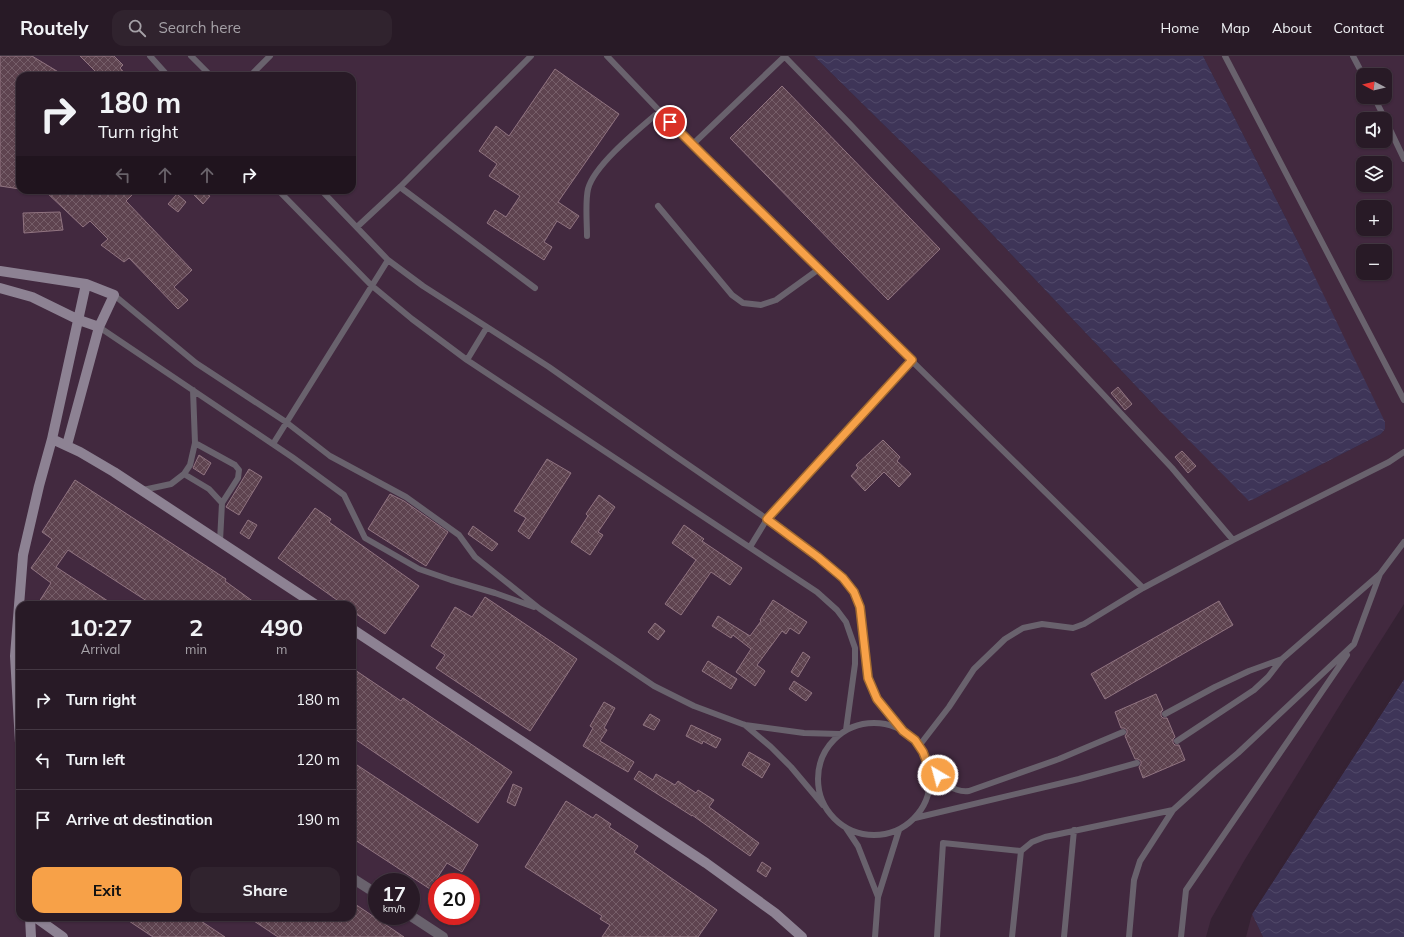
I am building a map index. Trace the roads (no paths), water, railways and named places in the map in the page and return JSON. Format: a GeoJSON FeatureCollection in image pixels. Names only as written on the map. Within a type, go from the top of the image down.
{"type":"FeatureCollection","features":[{"type":"Feature","properties":{"kind":"main road"},"geometry":{"type":"LineString","coordinates":[[0,271],[86,284],[114,295],[99,327],[68,445]]}},
{"type":"Feature","properties":{"kind":"main road"},"geometry":{"type":"LineString","coordinates":[[20,601],[23,555],[39,486],[52,439],[86,284]]}},
{"type":"Feature","properties":{"kind":"main road"},"geometry":{"type":"LineString","coordinates":[[0,288],[32,297],[79,320],[99,327]]}},
{"type":"Feature","properties":{"kind":"main road"},"geometry":{"type":"LineString","coordinates":[[52,439],[68,445],[94,459],[310,601]]}},
{"type":"Feature","properties":{"kind":"main road"},"geometry":{"type":"LineString","coordinates":[[356,632],[706,863],[775,913],[802,937]]}},
{"type":"Feature","properties":{"kind":"main road"},"geometry":{"type":"LineString","coordinates":[[30,921],[31,937]]}},
{"type":"Feature","properties":{"kind":"main road"},"geometry":{"type":"LineString","coordinates":[[41,921],[63,937]]}},
{"type":"Feature","properties":{"kind":"street"},"geometry":{"type":"LineString","coordinates":[[356,881],[368,888]]}},
{"type":"Feature","properties":{"kind":"street"},"geometry":{"type":"LineString","coordinates":[[420,922],[443,937]]}},
{"type":"Feature","properties":{"kind":"lane"},"geometry":{"type":"LineString","coordinates":[[150,56],[164,72]]}},
{"type":"Feature","properties":{"kind":"lane"},"geometry":{"type":"LineString","coordinates":[[191,56],[207,72]]}},
{"type":"Feature","properties":{"kind":"lane"},"geometry":{"type":"LineString","coordinates":[[254,72],[270,56]]}},
{"type":"Feature","properties":{"kind":"lane"},"geometry":{"type":"LineString","coordinates":[[357,227],[400,187],[531,56]]}},
{"type":"Feature","properties":{"kind":"lane"},"geometry":{"type":"LineString","coordinates":[[607,56],[692,145],[1143,588]]}},
{"type":"Feature","properties":{"kind":"lane"},"geometry":{"type":"LineString","coordinates":[[692,145],[784,56],[856,130],[1172,468],[1233,540]]}},
{"type":"Feature","properties":{"kind":"lane"},"geometry":{"type":"LineString","coordinates":[[1225,56],[1404,400]]}},
{"type":"Feature","properties":{"kind":"lane"},"geometry":{"type":"LineString","coordinates":[[1353,56],[1359,68]]}},
{"type":"Feature","properties":{"kind":"lane"},"geometry":{"type":"LineString","coordinates":[[586,236],[588,190],[593,177],[603,163],[660,110]]}},
{"type":"Feature","properties":{"kind":"lane"},"geometry":{"type":"LineString","coordinates":[[1392,134],[1404,159]]}},
{"type":"Feature","properties":{"kind":"lane"},"geometry":{"type":"LineString","coordinates":[[400,187],[535,288]]}},
{"type":"Feature","properties":{"kind":"lane"},"geometry":{"type":"LineString","coordinates":[[282,194],[371,285],[412,319],[467,360],[817,592],[837,610],[846,622],[855,648],[855,664],[846,730]]}},
{"type":"Feature","properties":{"kind":"lane"},"geometry":{"type":"LineString","coordinates":[[325,194],[388,260],[423,286],[549,367],[767,519],[818,557],[843,578],[854,592],[860,607],[868,678],[877,699],[903,731]]}},
{"type":"Feature","properties":{"kind":"lane"},"geometry":{"type":"LineString","coordinates":[[658,206],[732,295],[743,303],[761,305],[776,300],[819,269]]}},
{"type":"Feature","properties":{"kind":"lane"},"geometry":{"type":"LineString","coordinates":[[273,444],[388,260]]}},
{"type":"Feature","properties":{"kind":"lane"},"geometry":{"type":"LineString","coordinates":[[114,295],[196,363],[286,422],[330,456],[406,497],[459,535],[474,557],[540,609],[654,686],[694,706],[745,725],[804,733],[840,734]]}},
{"type":"Feature","properties":{"kind":"lane"},"geometry":{"type":"LineString","coordinates":[[99,327],[273,444],[344,495],[365,538],[419,569],[540,609]]}},
{"type":"Feature","properties":{"kind":"lane"},"geometry":{"type":"LineString","coordinates":[[467,360],[487,327]]}},
{"type":"Feature","properties":{"kind":"lane"},"geometry":{"type":"LineString","coordinates":[[750,547],[767,519],[912,360]]}},
{"type":"Feature","properties":{"kind":"lane"},"geometry":{"type":"LineString","coordinates":[[143,490],[171,484],[184,474],[190,465],[195,443],[193,390]]}},
{"type":"Feature","properties":{"kind":"lane"},"geometry":{"type":"LineString","coordinates":[[195,443],[235,466],[239,470],[238,478],[222,503],[220,541]]}},
{"type":"Feature","properties":{"kind":"lane"},"geometry":{"type":"LineString","coordinates":[[919,746],[949,707],[974,669],[1005,639],[1023,628],[1042,624],[1073,628],[1084,624],[1143,588],[1233,540],[1389,462],[1404,452]]}},
{"type":"Feature","properties":{"kind":"lane"},"geometry":{"type":"LineString","coordinates":[[184,474],[210,489],[222,503]]}},
{"type":"Feature","properties":{"kind":"lane"},"geometry":{"type":"LineString","coordinates":[[1177,741],[1254,690],[1268,677],[1282,659],[1380,574],[1404,542]]}},
{"type":"Feature","properties":{"kind":"lane"},"geometry":{"type":"LineString","coordinates":[[1181,937],[1186,890],[1354,644],[1380,574]]}},
{"type":"Feature","properties":{"kind":"lane"},"geometry":{"type":"LineString","coordinates":[[1129,937],[1134,880],[1140,861],[1173,810],[1238,753],[1354,644]]}},
{"type":"Feature","properties":{"kind":"lane"},"geometry":{"type":"LineString","coordinates":[[1165,714],[1215,687],[1249,671],[1282,659]]}},
{"type":"Feature","properties":{"kind":"lane"},"geometry":{"type":"LineString","coordinates":[[745,725],[771,747],[791,767],[829,813],[837,822],[846,828],[862,834],[879,836],[899,830],[909,823],[920,812],[927,797],[930,781],[928,765],[923,752],[915,740],[903,731],[890,725],[875,723],[860,725],[840,734],[828,747],[819,771],[818,780],[821,797],[829,813]]}},
{"type":"Feature","properties":{"kind":"lane"},"geometry":{"type":"LineString","coordinates":[[928,765],[947,785],[954,790],[969,790],[1059,759],[1123,732]]}},
{"type":"Feature","properties":{"kind":"lane"},"geometry":{"type":"LineString","coordinates":[[915,818],[1079,779],[1137,763]]}},
{"type":"Feature","properties":{"kind":"lane"},"geometry":{"type":"LineString","coordinates":[[1012,937],[1022,851],[1032,842],[1045,837],[1074,830],[1173,810]]}},
{"type":"Feature","properties":{"kind":"lane"},"geometry":{"type":"LineString","coordinates":[[846,828],[858,846],[878,897]]}},
{"type":"Feature","properties":{"kind":"lane"},"geometry":{"type":"LineString","coordinates":[[875,937],[878,897],[899,830]]}},
{"type":"Feature","properties":{"kind":"lane"},"geometry":{"type":"LineString","coordinates":[[1064,937],[1074,830]]}},
{"type":"Feature","properties":{"kind":"lane"},"geometry":{"type":"LineString","coordinates":[[937,937],[943,844],[1022,851]]}},
{"type":"Feature","properties":{"kind":"water"},"geometry":{"type":"Polygon","coordinates":[[[814,56],[1203,56],[1298,242],[1385,422],[1385,429],[1381,434],[1249,501],[1152,403],[956,196],[814,56]]]}},
{"type":"Feature","properties":{"kind":"water"},"geometry":{"type":"Polygon","coordinates":[[[1404,679],[1404,937],[1263,937],[1252,914],[1404,679]]]}}]}
